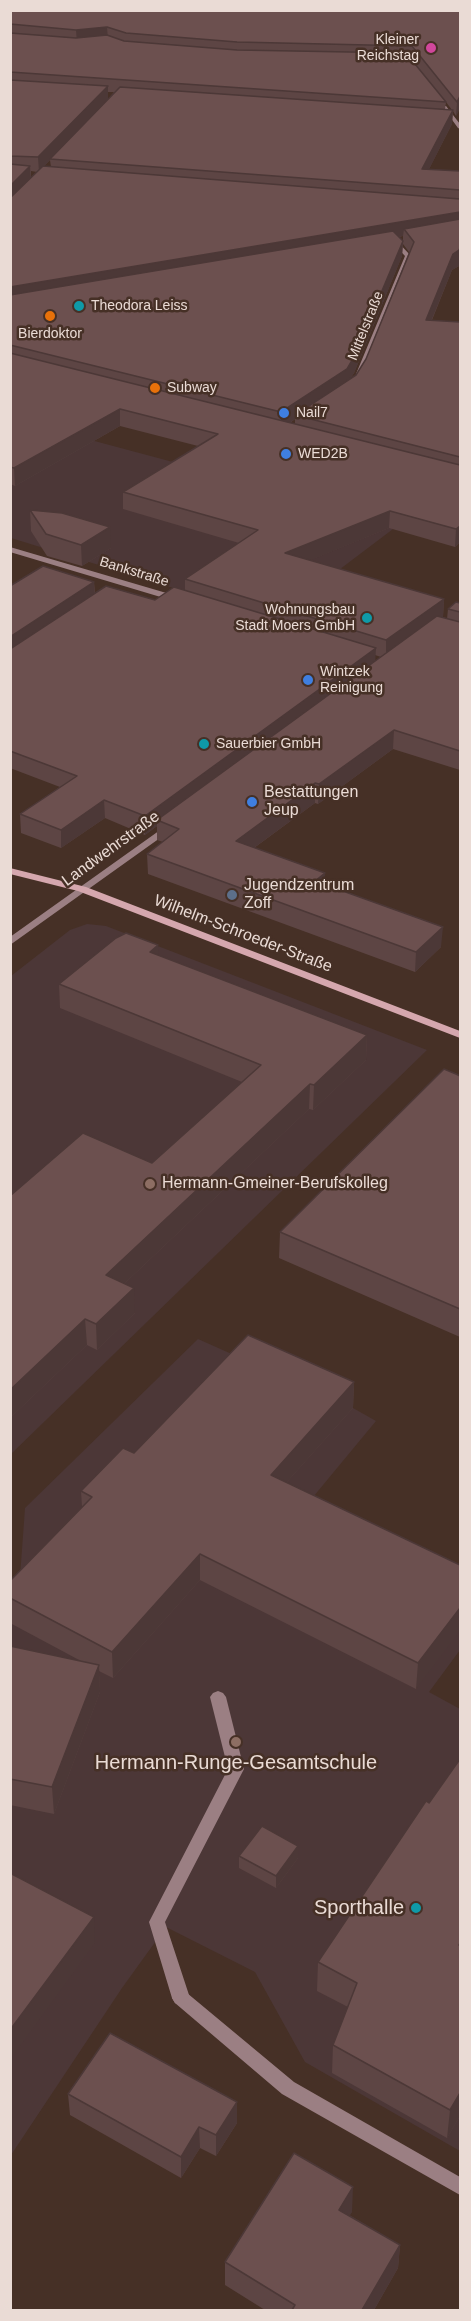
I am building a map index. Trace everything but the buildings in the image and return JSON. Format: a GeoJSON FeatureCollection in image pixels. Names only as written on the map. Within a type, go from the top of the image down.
{"type":"FeatureCollection","features":[{"type":"Feature","properties":{"kind":"main road","name":"Wilhelm-Schroeder-Straße"},"geometry":{"type":"LineString","coordinates":[[10,871],[82,889],[460,1035]]}},
{"type":"Feature","properties":{"kind":"street"},"geometry":{"type":"LineString","coordinates":[[441,103],[450,120],[460,127]]}},
{"type":"Feature","properties":{"kind":"street","name":"Mittelstraße"},"geometry":{"type":"LineString","coordinates":[[356,381],[408,255],[394,241]]}},
{"type":"Feature","properties":{"kind":"street","name":"Bankstraße"},"geometry":{"type":"LineString","coordinates":[[10,549],[184,601]]}},
{"type":"Feature","properties":{"kind":"street"},"geometry":{"type":"LineString","coordinates":[[114,592],[127,584]]}},
{"type":"Feature","properties":{"kind":"street","name":"Landwehrstraße"},"geometry":{"type":"LineString","coordinates":[[10,942],[176,821]]}},
{"type":"Feature","properties":{"kind":"street"},"geometry":{"type":"LineString","coordinates":[[218,1696],[236,1769],[157,1922],[181,1998],[288,2088],[460,2187]]}},
{"type":"Feature","properties":{"kind":"shaded area"},"geometry":{"type":"Polygon","coordinates":[[[87,439],[401,523],[274,619],[11,538],[11,449],[87,439]]]}},
{"type":"Feature","properties":{"kind":"shaded area","name":"Hermann-Gmeiner-Berufskolleg"},"geometry":{"type":"Polygon","coordinates":[[[87,924],[106,926],[427,1050],[11,1454],[11,976],[70,930],[87,924]]]}},
{"type":"Feature","properties":{"kind":"shaded area","name":"Hermann-Runge-Gesamtschule"},"geometry":{"type":"Polygon","coordinates":[[[198,1339],[353,1408],[376,1421],[304,1508],[460,1584],[460,1650],[429,1692],[460,1709],[460,2151],[305,2062],[255,1972],[166,1927],[122,1988],[11,2155],[10,1591],[20,1577],[25,1508],[198,1339]]]}},
{"type":"Feature","properties":{"kind":"place","name":"Kleiner Reichstag"},"geometry":{"type":"Point","coordinates":[431,48]}},
{"type":"Feature","properties":{"kind":"place","name":"Theodora Leiss"},"geometry":{"type":"Point","coordinates":[79,306]}},
{"type":"Feature","properties":{"kind":"place","name":"Bierdoktor"},"geometry":{"type":"Point","coordinates":[50,316]}},
{"type":"Feature","properties":{"kind":"place","name":"Subway"},"geometry":{"type":"Point","coordinates":[155,388]}},
{"type":"Feature","properties":{"kind":"place","name":"Nail7"},"geometry":{"type":"Point","coordinates":[284,413]}},
{"type":"Feature","properties":{"kind":"place","name":"WED2B"},"geometry":{"type":"Point","coordinates":[286,454]}},
{"type":"Feature","properties":{"kind":"place","name":"Wohnungsbau Stadt Moers GmbH"},"geometry":{"type":"Point","coordinates":[367,618]}},
{"type":"Feature","properties":{"kind":"place","name":"Wintzek Reinigung"},"geometry":{"type":"Point","coordinates":[308,680]}},
{"type":"Feature","properties":{"kind":"place","name":"Sauerbier GmbH"},"geometry":{"type":"Point","coordinates":[204,744]}},
{"type":"Feature","properties":{"kind":"place","name":"Bestattungen Jeup"},"geometry":{"type":"Point","coordinates":[252,802]}},
{"type":"Feature","properties":{"kind":"place","name":"Jugendzentrum Zoff"},"geometry":{"type":"Point","coordinates":[232,895]}},
{"type":"Feature","properties":{"kind":"place","name":"Hermann-Gmeiner-Berufskolleg"},"geometry":{"type":"Point","coordinates":[150,1184]}},
{"type":"Feature","properties":{"kind":"place","name":"Hermann-Runge-Gesamtschule"},"geometry":{"type":"Point","coordinates":[236,1742]}},
{"type":"Feature","properties":{"kind":"place","name":"Sporthalle"},"geometry":{"type":"Point","coordinates":[416,1908]}}]}
